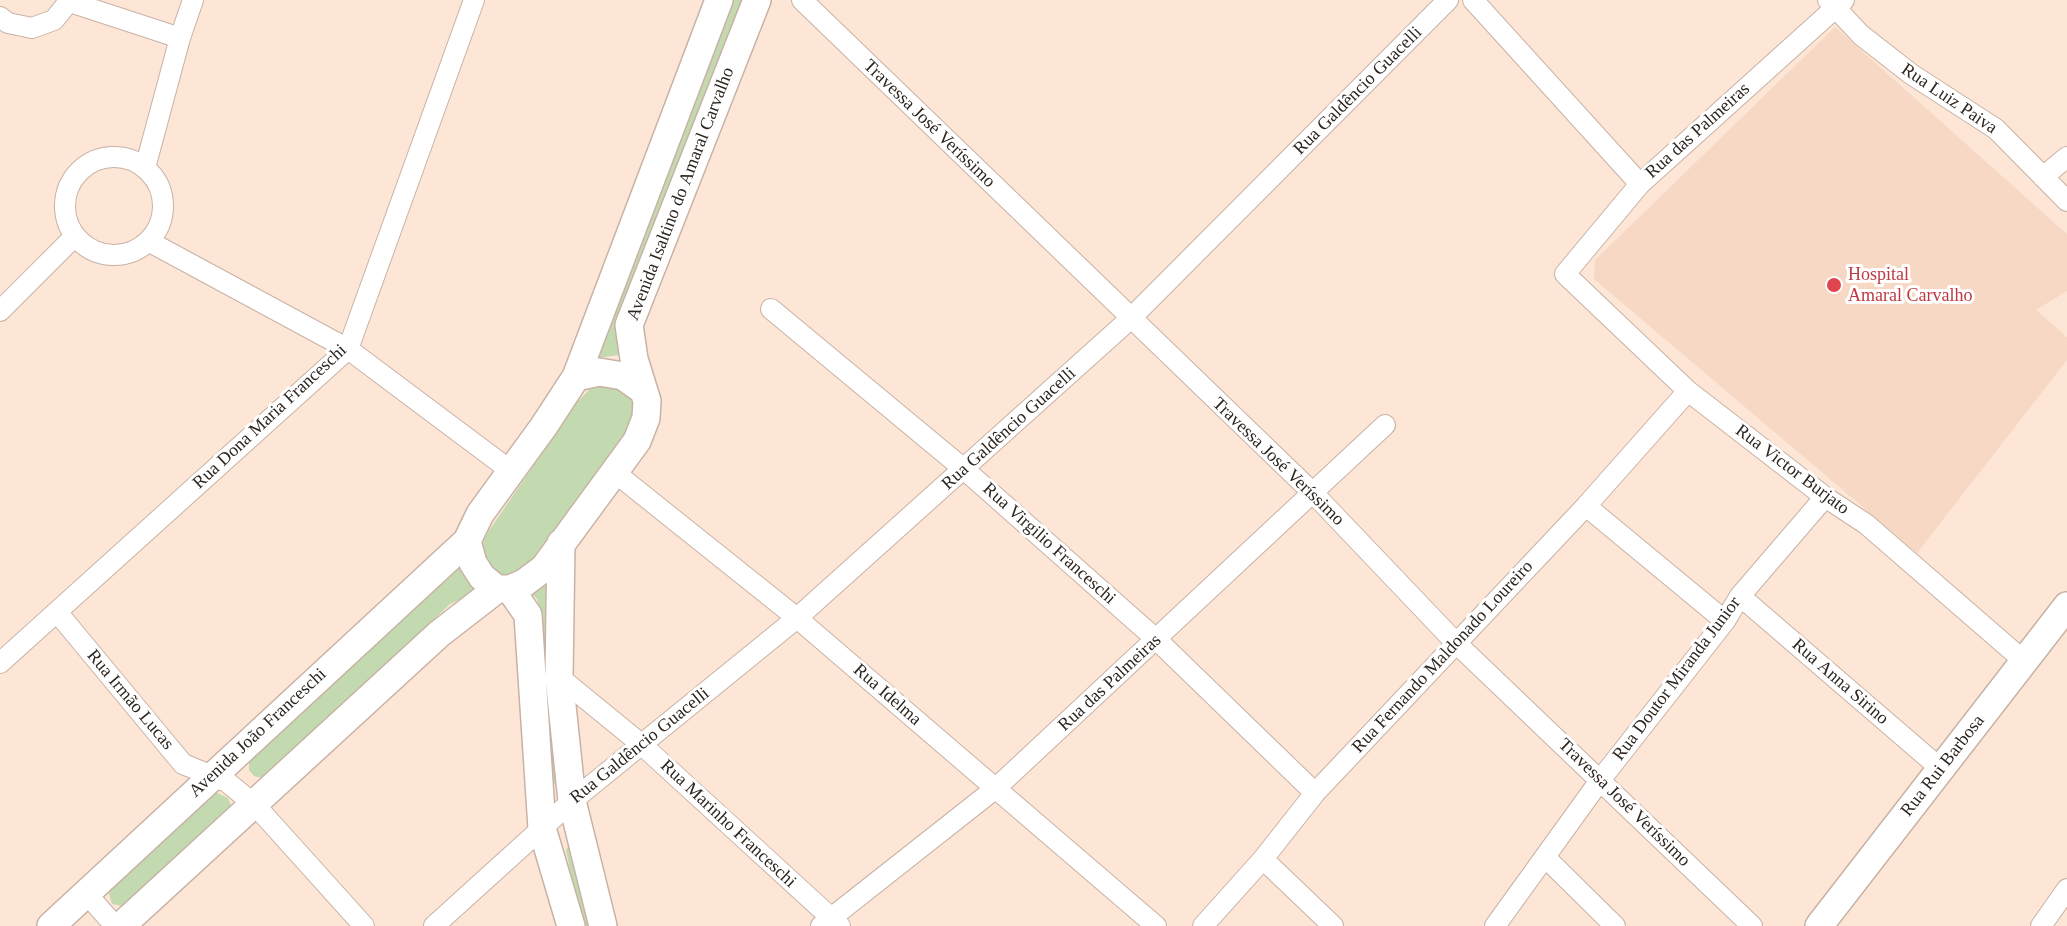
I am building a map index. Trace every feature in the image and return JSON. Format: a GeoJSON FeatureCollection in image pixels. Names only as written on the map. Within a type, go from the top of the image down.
{"type":"FeatureCollection","features":[{"type":"Feature","properties":{"kind":"main road","name":"Avenida Isaltino do Amaral Carvalho"},"geometry":{"type":"LineString","coordinates":[[466,542],[480,514],[576,377],[719,0]]}},
{"type":"Feature","properties":{"kind":"main road","name":"Avenida Isaltino do Amaral Carvalho"},"geometry":{"type":"LineString","coordinates":[[503,589],[524,583],[544,568],[637,441],[643,426],[647,401],[634,359],[629,325],[757,0]]}},
{"type":"Feature","properties":{"kind":"main road"},"geometry":{"type":"LineString","coordinates":[[576,377],[599,372],[623,376],[644,391]]}},
{"type":"Feature","properties":{"kind":"main road"},"geometry":{"type":"LineString","coordinates":[[466,542],[473,563],[482,577],[503,589],[528,615],[542,828],[571,926]]}},
{"type":"Feature","properties":{"kind":"main road","name":"Avenida João Franceschi"},"geometry":{"type":"LineString","coordinates":[[51,926],[466,542]]}},
{"type":"Feature","properties":{"kind":"main road"},"geometry":{"type":"LineString","coordinates":[[561,543],[559,676],[572,801],[603,926]]}},
{"type":"Feature","properties":{"kind":"main road"},"geometry":{"type":"LineString","coordinates":[[121,926],[439,634],[503,589]]}},
{"type":"Feature","properties":{"kind":"main road","name":"Rua Rui Barbosa"},"geometry":{"type":"LineString","coordinates":[[1819,926],[2067,606]]}},
{"type":"Feature","properties":{"kind":"street"},"geometry":{"type":"LineString","coordinates":[[145,168],[180,38],[193,0]]}},
{"type":"Feature","properties":{"kind":"street","name":"Rua Dona Maria Franceschi"},"geometry":{"type":"LineString","coordinates":[[0,663],[348,349],[474,0]]}},
{"type":"Feature","properties":{"kind":"street","name":"Travessa José Veríssimo"},"geometry":{"type":"LineString","coordinates":[[802,0],[1130,319],[1314,494],[1456,643],[1601,779],[1752,926]]}},
{"type":"Feature","properties":{"kind":"street","name":"Rua Galdêncio Guacelli"},"geometry":{"type":"LineString","coordinates":[[434,926],[572,801],[797,618],[965,470],[1130,319],[1448,0]]}},
{"type":"Feature","properties":{"kind":"street"},"geometry":{"type":"LineString","coordinates":[[1473,0],[1640,184]]}},
{"type":"Feature","properties":{"kind":"street"},"geometry":{"type":"LineString","coordinates":[[0,17],[8,24],[32,28],[54,20],[70,1],[180,38]]}},
{"type":"Feature","properties":{"kind":"street","name":"Rua das Palmeiras"},"geometry":{"type":"LineString","coordinates":[[1565,274],[1640,184],[1836,2]]}},
{"type":"Feature","properties":{"kind":"street","name":"Rua Luiz Paiva"},"geometry":{"type":"LineString","coordinates":[[1836,2],[1861,35],[1911,74],[1996,129],[2067,201]]}},
{"type":"Feature","properties":{"kind":"street"},"geometry":{"type":"LineString","coordinates":[[106,157],[127,158],[145,168],[158,184],[163,203],[159,224],[148,241],[131,252],[111,255],[91,249],[75,236],[66,218],[65,198],[72,178],[87,164],[106,157]]}},
{"type":"Feature","properties":{"kind":"street"},"geometry":{"type":"LineString","coordinates":[[2043,177],[2067,157]]}},
{"type":"Feature","properties":{"kind":"street"},"geometry":{"type":"LineString","coordinates":[[0,311],[75,236]]}},
{"type":"Feature","properties":{"kind":"street"},"geometry":{"type":"LineString","coordinates":[[148,241],[348,349],[511,471]]}},
{"type":"Feature","properties":{"kind":"street","name":"Rua Victor Burjato"},"geometry":{"type":"LineString","coordinates":[[1565,274],[1688,391],[1825,496],[1866,524],[2024,661]]}},
{"type":"Feature","properties":{"kind":"street","name":"Rua Virgilio Franceschi"},"geometry":{"type":"LineString","coordinates":[[771,309],[965,470],[1157,640],[1315,793]]}},
{"type":"Feature","properties":{"kind":"street","name":"Rua Fernando Maldonado Loureiro"},"geometry":{"type":"LineString","coordinates":[[1203,926],[1263,859],[1315,793],[1586,506],[1688,391]]}},
{"type":"Feature","properties":{"kind":"street","name":"Rua das Palmeiras"},"geometry":{"type":"LineString","coordinates":[[830,923],[996,788],[1314,494],[1385,424]]}},
{"type":"Feature","properties":{"kind":"street","name":"Rua Idelma"},"geometry":{"type":"LineString","coordinates":[[613,471],[797,618],[1156,926]]}},
{"type":"Feature","properties":{"kind":"street","name":"Rua Doutor Miranda Junior"},"geometry":{"type":"LineString","coordinates":[[1495,926],[1601,779],[1725,621],[1740,596],[1825,496]]}},
{"type":"Feature","properties":{"kind":"street"},"geometry":{"type":"LineString","coordinates":[[1586,506],[1725,621]]}},
{"type":"Feature","properties":{"kind":"street","name":"Rua Anna Sirino"},"geometry":{"type":"LineString","coordinates":[[1740,596],[1941,769]]}},
{"type":"Feature","properties":{"kind":"street","name":"Rua Irmão Lucas"},"geometry":{"type":"LineString","coordinates":[[57,612],[183,764],[212,775],[255,805],[363,926]]}},
{"type":"Feature","properties":{"kind":"street","name":"Rua Marinho Franceschi"},"geometry":{"type":"LineString","coordinates":[[559,676],[641,744],[830,923]]}},
{"type":"Feature","properties":{"kind":"street"},"geometry":{"type":"LineString","coordinates":[[1546,858],[1615,926]]}},
{"type":"Feature","properties":{"kind":"street"},"geometry":{"type":"LineString","coordinates":[[1263,859],[1334,926]]}},
{"type":"Feature","properties":{"kind":"street"},"geometry":{"type":"LineString","coordinates":[[2041,926],[2067,889]]}},
{"type":"Feature","properties":{"kind":"street"},"geometry":{"type":"LineString","coordinates":[[86,893],[115,926]]}},
{"type":"Feature","properties":{"kind":"shaded area","name":"Hospital Amaral Carvalho"},"geometry":{"type":"Polygon","coordinates":[[[1835,27],[2067,234],[2067,291],[2036,310],[2067,337],[2067,360],[1917,553],[1594,279],[1595,260],[1835,27]]]}},
{"type":"Feature","properties":{"kind":"green space"},"geometry":{"type":"Polygon","coordinates":[[[731,0],[742,0],[637,268],[627,359],[619,355],[590,359],[731,0]]]}},
{"type":"Feature","properties":{"kind":"green space"},"geometry":{"type":"Polygon","coordinates":[[[610,383],[633,395],[638,407],[634,421],[526,573],[502,578],[483,560],[481,548],[488,532],[577,402],[592,387],[610,383]]]}},
{"type":"Feature","properties":{"kind":"green space"},"geometry":{"type":"Polygon","coordinates":[[[463,558],[480,590],[450,604],[272,773],[262,778],[254,776],[249,770],[249,762],[254,756],[463,558]]]}},
{"type":"Feature","properties":{"kind":"green space"},"geometry":{"type":"Polygon","coordinates":[[[553,566],[559,781],[554,784],[550,781],[540,658],[541,611],[537,599],[527,589],[553,566]]]}},
{"type":"Feature","properties":{"kind":"green space"},"geometry":{"type":"Polygon","coordinates":[[[215,792],[228,798],[231,805],[226,815],[132,900],[122,906],[112,904],[108,890],[215,792]]]}},
{"type":"Feature","properties":{"kind":"green space"},"geometry":{"type":"Polygon","coordinates":[[[568,847],[573,848],[595,926],[586,926],[574,890],[566,850],[568,847]]]}},
{"type":"Feature","properties":{"kind":"place","name":"Hospital Amaral Carvalho"},"geometry":{"type":"Point","coordinates":[1834,285]}}]}
